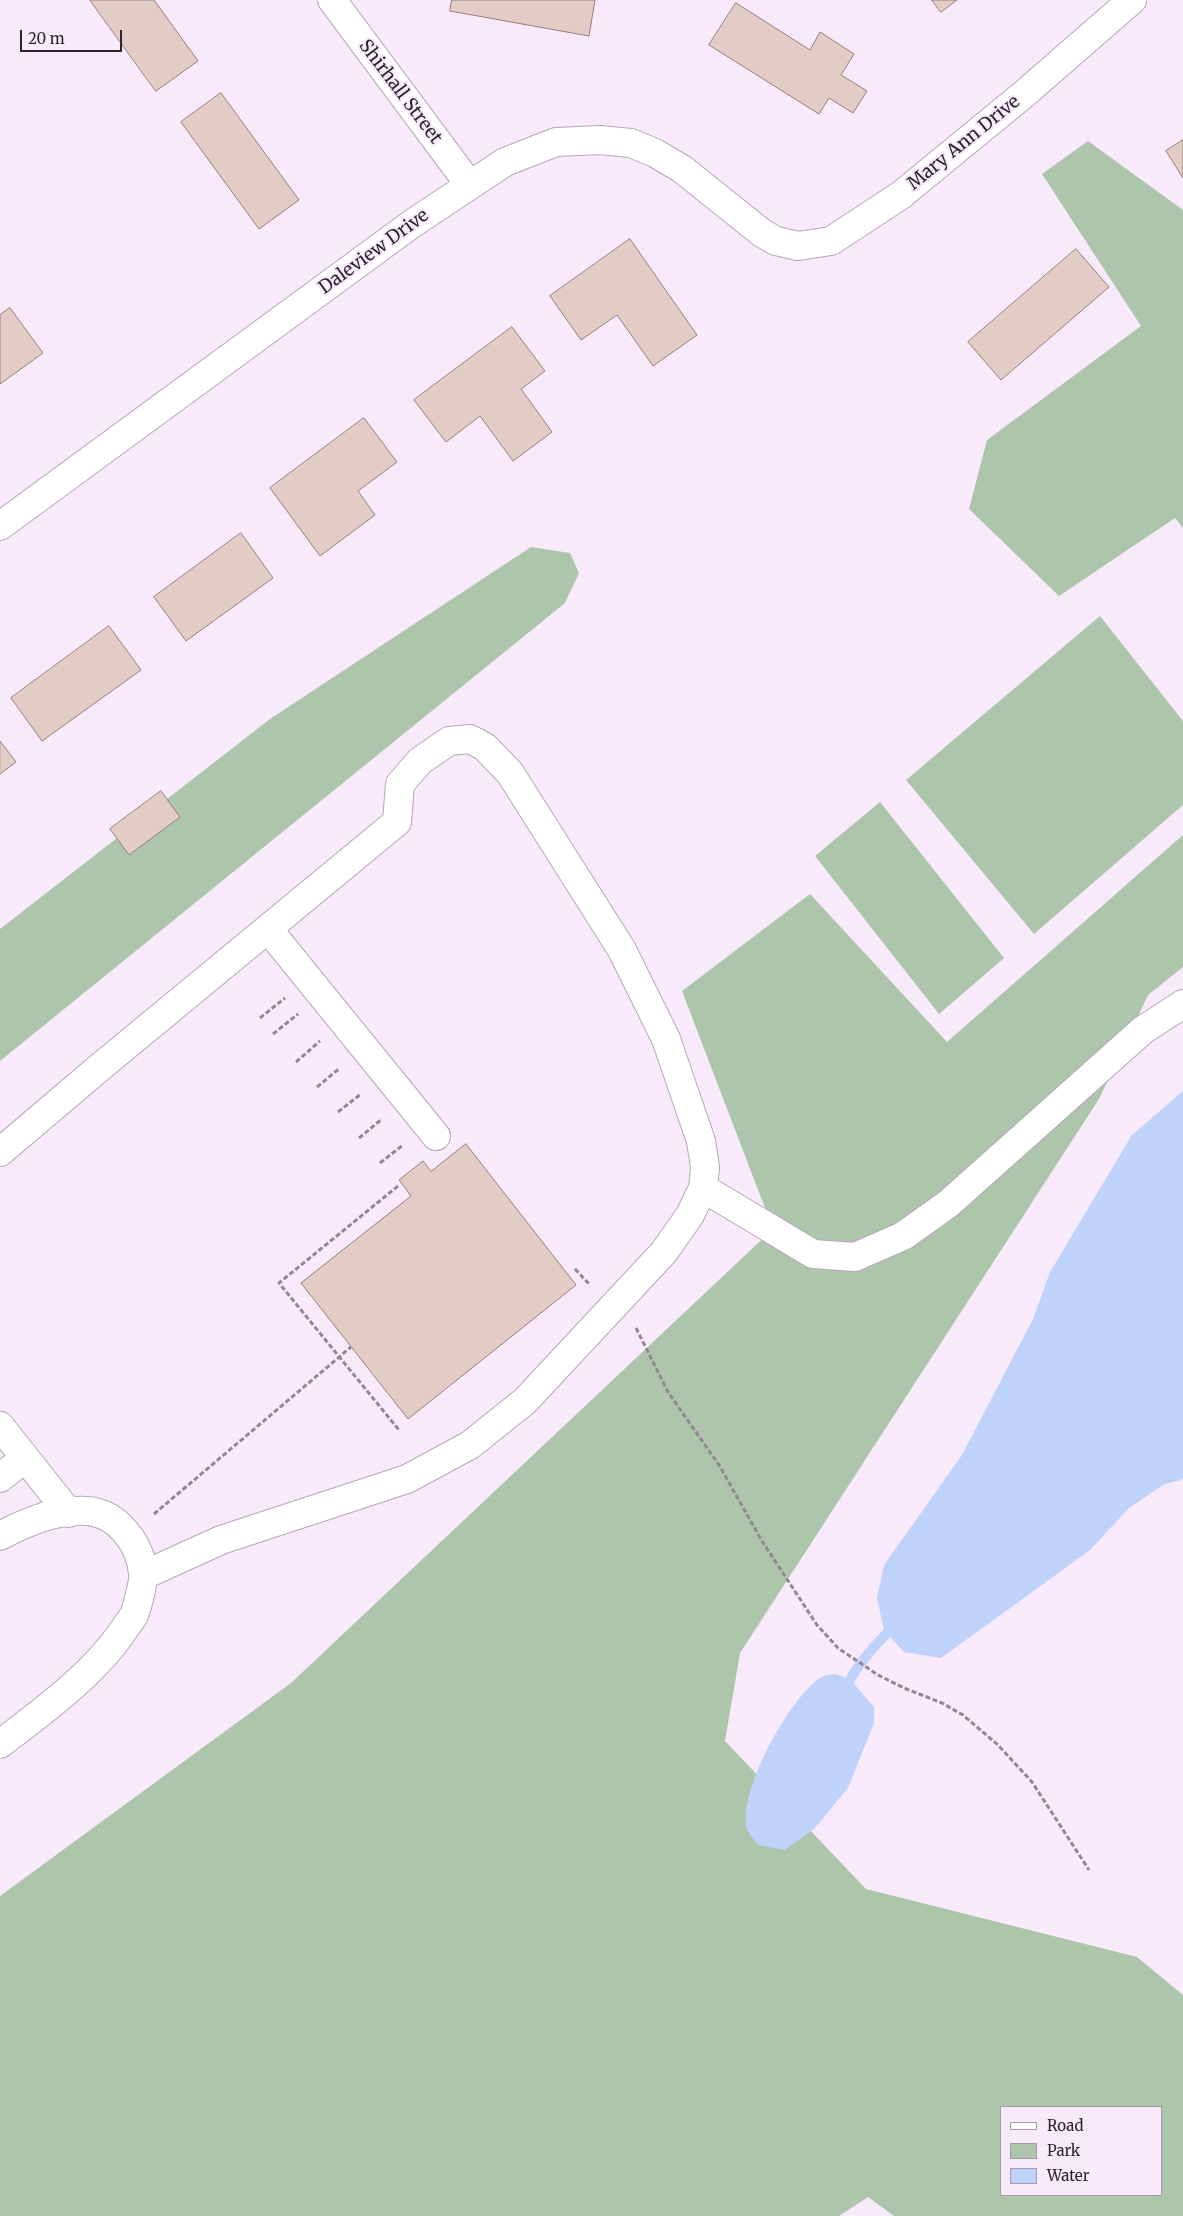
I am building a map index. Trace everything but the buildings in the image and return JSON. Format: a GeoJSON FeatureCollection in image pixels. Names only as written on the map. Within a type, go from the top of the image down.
{"type":"FeatureCollection","features":[{"type":"Feature","properties":{"kind":"street","name":"Shirhall Street"},"geometry":{"type":"LineString","coordinates":[[332,0],[470,184]]}},
{"type":"Feature","properties":{"kind":"street","name":"Mary Ann Drive"},"geometry":{"type":"LineString","coordinates":[[776,241],[798,246],[831,241],[901,195],[1024,94],[1132,0]]}},
{"type":"Feature","properties":{"kind":"street","name":"Daleview Drive"},"geometry":{"type":"LineString","coordinates":[[0,526],[413,223],[506,162],[556,142],[600,140],[631,143],[655,153],[682,169],[762,233],[776,241]]}},
{"type":"Feature","properties":{"kind":"street"},"geometry":{"type":"LineString","coordinates":[[0,1152],[397,822],[400,784],[420,761],[449,741],[470,739],[485,746],[510,772],[622,950],[666,1039],[701,1141],[705,1167],[703,1188],[690,1215],[664,1252],[525,1401],[470,1445],[407,1480],[221,1540],[144,1575]]}},
{"type":"Feature","properties":{"kind":"street"},"geometry":{"type":"LineString","coordinates":[[268,928],[436,1136]]}},
{"type":"Feature","properties":{"kind":"street"},"geometry":{"type":"LineString","coordinates":[[703,1188],[813,1254],[855,1257],[904,1236],[948,1204],[1143,1030],[1183,1004]]}},
{"type":"Feature","properties":{"kind":"street"},"geometry":{"type":"LineString","coordinates":[[0,1426],[69,1513]]}},
{"type":"Feature","properties":{"kind":"street"},"geometry":{"type":"LineString","coordinates":[[0,1478],[25,1458]]}},
{"type":"Feature","properties":{"kind":"street"},"geometry":{"type":"LineString","coordinates":[[0,1536],[21,1525],[53,1515],[88,1511],[115,1521],[134,1541],[144,1575],[134,1615],[109,1652],[39,1714],[0,1744]]}},
{"type":"Feature","properties":{"kind":"path"},"geometry":{"type":"LineString","coordinates":[[398,1186],[279,1283],[399,1430]]}},
{"type":"Feature","properties":{"kind":"path"},"geometry":{"type":"LineString","coordinates":[[575,1268],[601,1297],[629,1319],[638,1332],[668,1392],[719,1465],[762,1541],[817,1625],[838,1648],[878,1675],[942,1703],[963,1715],[998,1745],[1032,1782],[1055,1814],[1089,1870]]}},
{"type":"Feature","properties":{"kind":"path"},"geometry":{"type":"LineString","coordinates":[[154,1514],[351,1347]]}},
{"type":"Feature","properties":{"kind":"green space"},"geometry":{"type":"Polygon","coordinates":[[[1088,141],[1183,210],[1183,528],[1175,518],[1059,596],[969,509],[987,440],[1141,326],[1042,174],[1088,141]]]}},
{"type":"Feature","properties":{"kind":"green space"},"geometry":{"type":"Polygon","coordinates":[[[531,547],[570,553],[579,573],[565,603],[0,1061],[0,929],[270,719],[531,547]]]}},
{"type":"Feature","properties":{"kind":"green space"},"geometry":{"type":"Polygon","coordinates":[[[1100,616],[1183,721],[1183,805],[1034,934],[906,780],[1100,616]]]}},
{"type":"Feature","properties":{"kind":"green space"},"geometry":{"type":"Polygon","coordinates":[[[880,802],[1004,958],[939,1014],[815,856],[880,802]]]}},
{"type":"Feature","properties":{"kind":"green space"},"geometry":{"type":"Polygon","coordinates":[[[1183,835],[1183,967],[1148,995],[1099,1099],[740,1653],[725,1741],[866,1889],[1137,1957],[1183,1995],[1183,2216],[894,2216],[868,2197],[839,2216],[0,2216],[0,1896],[291,1683],[773,1229],[682,991],[810,894],[947,1042],[1183,835]]]}},
{"type":"Feature","properties":{"kind":"water"},"geometry":{"type":"Polygon","coordinates":[[[1183,1091],[1183,1479],[1163,1485],[1129,1508],[1090,1550],[941,1658],[904,1652],[884,1630],[877,1598],[884,1565],[962,1455],[1033,1319],[1050,1272],[1132,1135],[1183,1091]]]}},
{"type":"Feature","properties":{"kind":"water"},"geometry":{"type":"Polygon","coordinates":[[[835,1674],[850,1679],[874,1707],[874,1723],[848,1788],[815,1828],[785,1850],[758,1845],[747,1829],[746,1813],[750,1793],[768,1747],[794,1705],[808,1689],[820,1678],[835,1674]]]}},
{"type":"Feature","properties":{"kind":"waterway"},"geometry":{"type":"LineString","coordinates":[[845,1690],[860,1664],[895,1625]]}}]}
